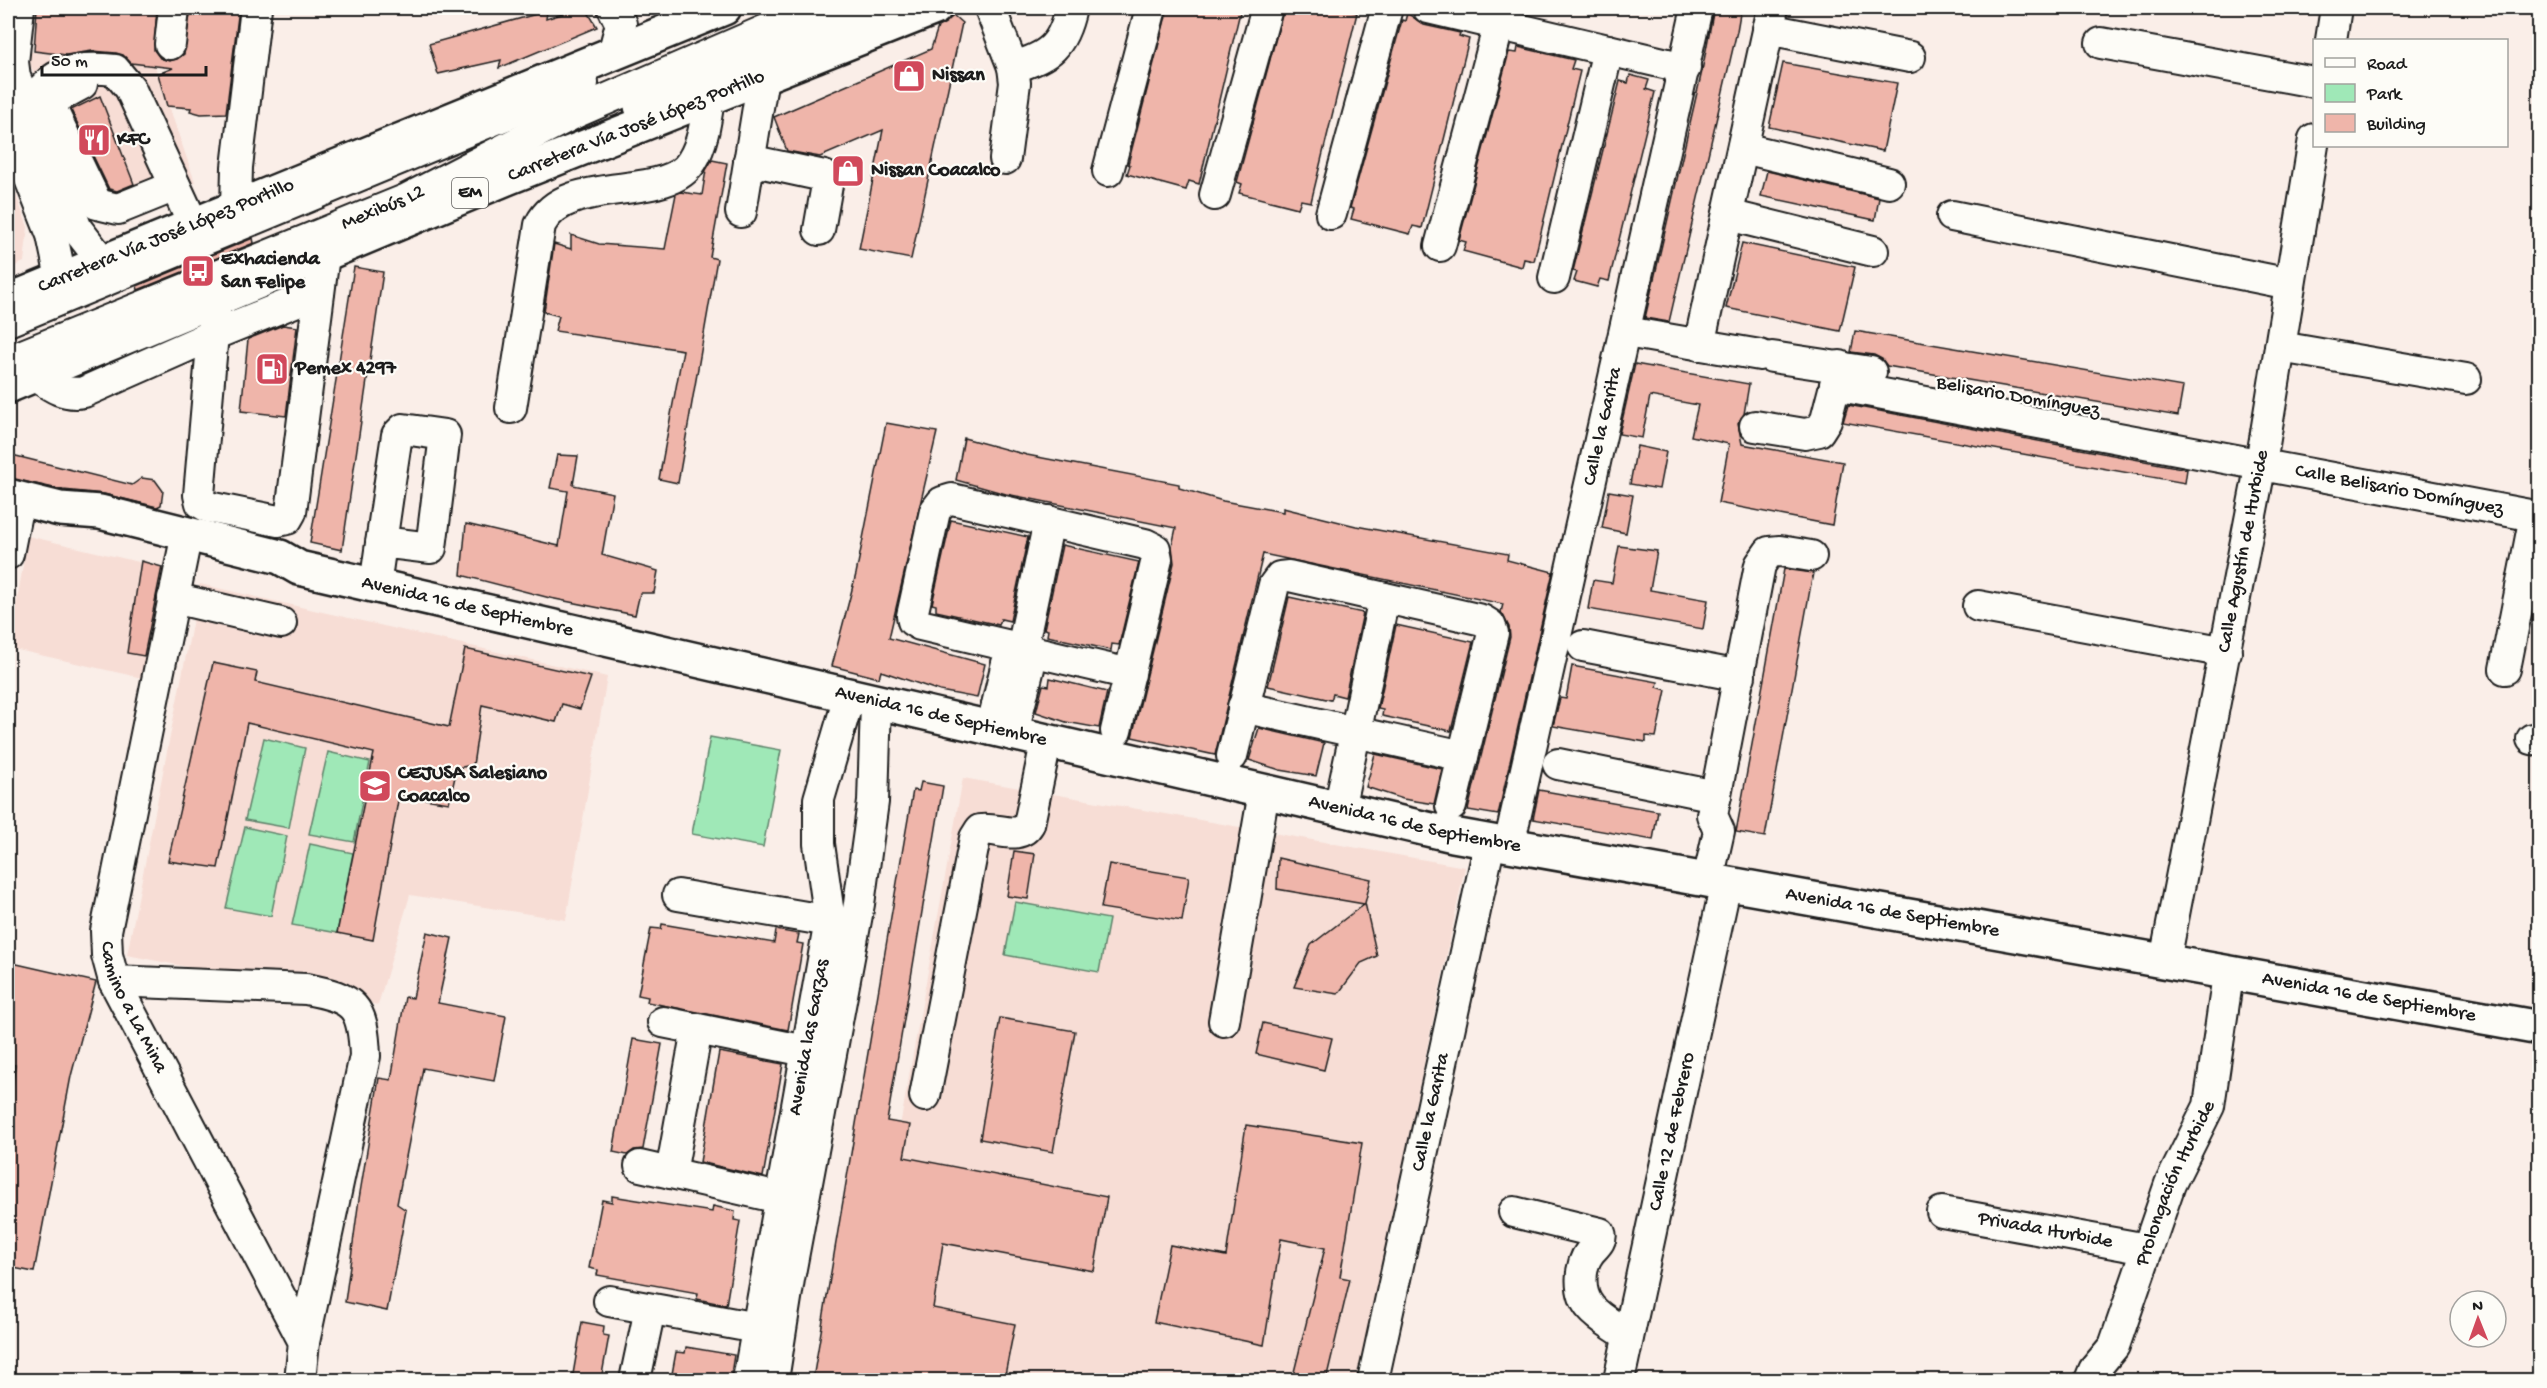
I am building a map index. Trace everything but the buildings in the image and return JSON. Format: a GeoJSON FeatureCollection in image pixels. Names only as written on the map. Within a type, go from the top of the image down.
{"type":"FeatureCollection","features":[{"type":"Feature","properties":{"kind":"main road","name":"Carretera Vía José López Portillo"},"geometry":{"type":"LineString","coordinates":[[8,301],[724,8]]}},
{"type":"Feature","properties":{"kind":"main road"},"geometry":{"type":"LineString","coordinates":[[507,178],[722,63],[861,8]]}},
{"type":"Feature","properties":{"kind":"main road","name":"Carretera Vía José López Portillo"},"geometry":{"type":"LineString","coordinates":[[16,374],[119,341],[507,178],[935,8]]}},
{"type":"Feature","properties":{"kind":"main road","name":"Avenida 16 de Septiembre"},"geometry":{"type":"LineString","coordinates":[[13,497],[60,509],[94,531],[185,542],[272,572],[299,568],[1046,743],[1500,844],[2165,961],[2228,975],[2540,1028]]}},
{"type":"Feature","properties":{"kind":"street"},"geometry":{"type":"LineString","coordinates":[[19,8],[13,62],[14,117],[52,235],[61,278]]}},
{"type":"Feature","properties":{"kind":"street"},"geometry":{"type":"LineString","coordinates":[[170,44],[174,8]]}},
{"type":"Feature","properties":{"kind":"street"},"geometry":{"type":"LineString","coordinates":[[236,208],[237,168],[256,8]]}},
{"type":"Feature","properties":{"kind":"street"},"geometry":{"type":"LineString","coordinates":[[613,8],[621,24],[613,54]]}},
{"type":"Feature","properties":{"kind":"street","name":"Mexibús L2"},"geometry":{"type":"LineString","coordinates":[[8,321],[766,8]]}},
{"type":"Feature","properties":{"kind":"street","name":"Mexibús L2"},"geometry":{"type":"LineString","coordinates":[[16,374],[405,200],[577,112],[817,8]]}},
{"type":"Feature","properties":{"kind":"street"},"geometry":{"type":"LineString","coordinates":[[990,8],[1013,67],[1015,83],[1005,159]]}},
{"type":"Feature","properties":{"kind":"street"},"geometry":{"type":"LineString","coordinates":[[1013,67],[1036,61],[1053,51],[1067,24],[1071,8]]}},
{"type":"Feature","properties":{"kind":"street"},"geometry":{"type":"LineString","coordinates":[[1108,171],[1151,8]]}},
{"type":"Feature","properties":{"kind":"street"},"geometry":{"type":"LineString","coordinates":[[1215,195],[1267,8]]}},
{"type":"Feature","properties":{"kind":"street"},"geometry":{"type":"LineString","coordinates":[[1331,214],[1387,8]]}},
{"type":"Feature","properties":{"kind":"street"},"geometry":{"type":"LineString","coordinates":[[1428,8],[1685,68]]}},
{"type":"Feature","properties":{"kind":"street","name":"Calle la Garita"},"geometry":{"type":"LineString","coordinates":[[1373,1380],[1500,844],[1626,332],[1697,8]]}},
{"type":"Feature","properties":{"kind":"street"},"geometry":{"type":"LineString","coordinates":[[2330,9],[2331,39]]}},
{"type":"Feature","properties":{"kind":"street"},"geometry":{"type":"LineString","coordinates":[[1699,345],[1771,18],[1910,57]]}},
{"type":"Feature","properties":{"kind":"street"},"geometry":{"type":"LineString","coordinates":[[1440,246],[1499,24]]}},
{"type":"Feature","properties":{"kind":"street"},"geometry":{"type":"LineString","coordinates":[[2101,43],[2313,82]]}},
{"type":"Feature","properties":{"kind":"street"},"geometry":{"type":"LineString","coordinates":[[1554,278],[1608,50]]}},
{"type":"Feature","properties":{"kind":"street"},"geometry":{"type":"LineString","coordinates":[[14,117],[52,78],[66,71],[77,68],[115,70],[130,88],[193,224]]}},
{"type":"Feature","properties":{"kind":"street"},"geometry":{"type":"LineString","coordinates":[[741,212],[763,77]]}},
{"type":"Feature","properties":{"kind":"street"},"geometry":{"type":"LineString","coordinates":[[121,80],[110,84],[76,84],[56,99],[52,110],[97,204],[107,209],[124,208],[175,186]]}},
{"type":"Feature","properties":{"kind":"street"},"geometry":{"type":"LineString","coordinates":[[512,408],[540,225],[546,214],[559,205],[607,189],[646,185],[679,176],[692,162],[705,129],[710,99]]}},
{"type":"Feature","properties":{"kind":"street"},"geometry":{"type":"LineString","coordinates":[[14,117],[77,229],[102,261]]}},
{"type":"Feature","properties":{"kind":"street","name":"Calle Agustín de Iturbide"},"geometry":{"type":"LineString","coordinates":[[2165,961],[2226,652],[2262,453],[2313,145]]}},
{"type":"Feature","properties":{"kind":"street"},"geometry":{"type":"LineString","coordinates":[[1743,148],[1889,183]]}},
{"type":"Feature","properties":{"kind":"street"},"geometry":{"type":"LineString","coordinates":[[749,160],[824,176],[827,186],[819,230]]}},
{"type":"Feature","properties":{"kind":"street"},"geometry":{"type":"LineString","coordinates":[[1728,215],[1873,251]]}},
{"type":"Feature","properties":{"kind":"street"},"geometry":{"type":"LineString","coordinates":[[1952,216],[2290,284]]}},
{"type":"Feature","properties":{"kind":"street"},"geometry":{"type":"LineString","coordinates":[[216,299],[215,334],[199,495],[201,502],[208,507],[278,521],[287,519],[291,512],[324,255]]}},
{"type":"Feature","properties":{"kind":"street"},"geometry":{"type":"LineString","coordinates":[[16,374],[61,392],[73,394],[134,372],[215,334],[319,292]]}},
{"type":"Feature","properties":{"kind":"street","name":"Belisario Domínguez"},"geometry":{"type":"LineString","coordinates":[[1626,332],[1766,356],[1837,376],[2262,453]]}},
{"type":"Feature","properties":{"kind":"street"},"geometry":{"type":"LineString","coordinates":[[119,341],[134,372]]}},
{"type":"Feature","properties":{"kind":"street"},"geometry":{"type":"LineString","coordinates":[[2280,346],[2466,379]]}},
{"type":"Feature","properties":{"kind":"street"},"geometry":{"type":"LineString","coordinates":[[1755,426],[1805,434],[1819,432],[1827,420],[1837,376]]}},
{"type":"Feature","properties":{"kind":"street","name":"Calle Belisario Domínguez"},"geometry":{"type":"LineString","coordinates":[[2262,453],[2537,516]]}},
{"type":"Feature","properties":{"kind":"street"},"geometry":{"type":"LineString","coordinates":[[8,554],[13,497]]}},
{"type":"Feature","properties":{"kind":"street"},"geometry":{"type":"LineString","coordinates":[[1116,731],[1130,674],[1157,559],[1155,549],[1145,544],[952,499],[942,502],[935,512],[912,616],[913,621],[920,625],[1130,674]]}},
{"type":"Feature","properties":{"kind":"street"},"geometry":{"type":"LineString","coordinates":[[2505,669],[2537,516]]}},
{"type":"Feature","properties":{"kind":"street"},"geometry":{"type":"LineString","coordinates":[[1002,732],[1029,668],[1022,649],[1049,521]]}},
{"type":"Feature","properties":{"kind":"street","name":"Camino a La Mina"},"geometry":{"type":"LineString","coordinates":[[185,542],[106,931],[107,955],[114,981],[304,1342]]}},
{"type":"Feature","properties":{"kind":"street"},"geometry":{"type":"LineString","coordinates":[[375,586],[381,542]]}},
{"type":"Feature","properties":{"kind":"street","name":"Calle 12 de Febrero"},"geometry":{"type":"LineString","coordinates":[[1619,1380],[1707,880],[1719,831],[1714,805],[1760,565],[1769,552],[1780,551],[1811,556]]}},
{"type":"Feature","properties":{"kind":"street"},"geometry":{"type":"LineString","coordinates":[[1232,756],[1274,585],[1280,577],[1289,576],[1482,620],[1490,625],[1493,633],[1451,806]]}},
{"type":"Feature","properties":{"kind":"street"},"geometry":{"type":"LineString","coordinates":[[173,598],[281,623]]}},
{"type":"Feature","properties":{"kind":"street"},"geometry":{"type":"LineString","coordinates":[[1339,809],[1383,598]]}},
{"type":"Feature","properties":{"kind":"street"},"geometry":{"type":"LineString","coordinates":[[1977,606],[2226,652]]}},
{"type":"Feature","properties":{"kind":"street"},"geometry":{"type":"LineString","coordinates":[[1583,646],[1740,676]]}},
{"type":"Feature","properties":{"kind":"street","name":"Avenida las Garzas"},"geometry":{"type":"LineString","coordinates":[[773,1380],[778,1277],[778,1198],[806,1051],[843,924],[873,802],[863,700]]}},
{"type":"Feature","properties":{"kind":"street","name":"Avenida las Garzas"},"geometry":{"type":"LineString","coordinates":[[748,1380],[757,1329],[778,1277],[843,924],[817,819],[819,799],[863,700]]}},
{"type":"Feature","properties":{"kind":"street"},"geometry":{"type":"LineString","coordinates":[[1243,707],[1463,756]]}},
{"type":"Feature","properties":{"kind":"street"},"geometry":{"type":"LineString","coordinates":[[925,1096],[975,838],[980,830],[988,829],[1018,834],[1025,831],[1029,824],[1046,743]]}},
{"type":"Feature","properties":{"kind":"street"},"geometry":{"type":"LineString","coordinates":[[1558,764],[1714,805]]}},
{"type":"Feature","properties":{"kind":"street"},"geometry":{"type":"LineString","coordinates":[[1224,1022],[1264,792]]}},
{"type":"Feature","properties":{"kind":"street"},"geometry":{"type":"LineString","coordinates":[[678,895],[843,924]]}},
{"type":"Feature","properties":{"kind":"street","name":"Prolongación Iturbide"},"geometry":{"type":"LineString","coordinates":[[2090,1380],[2094,1370],[2114,1346],[2170,1184],[2209,1106],[2228,975]]}},
{"type":"Feature","properties":{"kind":"street"},"geometry":{"type":"LineString","coordinates":[[114,981],[306,989],[330,994],[351,1003],[364,1026],[365,1056],[304,1342],[300,1380]]}},
{"type":"Feature","properties":{"kind":"street"},"geometry":{"type":"LineString","coordinates":[[663,1022],[806,1051]]}},
{"type":"Feature","properties":{"kind":"street"},"geometry":{"type":"LineString","coordinates":[[671,1173],[697,1029]]}},
{"type":"Feature","properties":{"kind":"street"},"geometry":{"type":"LineString","coordinates":[[640,1166],[778,1198]]}},
{"type":"Feature","properties":{"kind":"street"},"geometry":{"type":"LineString","coordinates":[[1514,1212],[1600,1233],[1599,1241],[1585,1258],[1582,1272],[1583,1292],[1590,1308],[1628,1336]]}},
{"type":"Feature","properties":{"kind":"street","name":"Privada Iturbide"},"geometry":{"type":"LineString","coordinates":[[1942,1212],[2148,1249]]}},
{"type":"Feature","properties":{"kind":"street"},"geometry":{"type":"LineString","coordinates":[[609,1301],[757,1329]]}},
{"type":"Feature","properties":{"kind":"street"},"geometry":{"type":"LineString","coordinates":[[635,1380],[650,1309]]}},
{"type":"Feature","properties":{"kind":"shaded area"},"geometry":{"type":"Polygon","coordinates":[[[25,51],[155,66],[195,182],[139,211],[88,210],[25,51]]]}},
{"type":"Feature","properties":{"kind":"shaded area"},"geometry":{"type":"Polygon","coordinates":[[[8,174],[28,227],[24,262],[8,269],[8,174]]]}},
{"type":"Feature","properties":{"kind":"shaded area"},"geometry":{"type":"Polygon","coordinates":[[[28,536],[173,570],[151,680],[9,648],[28,536]]]}},
{"type":"Feature","properties":{"kind":"shaded area","name":"CEJUSA Salesiano Coacalco"},"geometry":{"type":"Polygon","coordinates":[[[200,584],[607,677],[566,920],[410,895],[378,1005],[127,955],[200,584]]]}},
{"type":"Feature","properties":{"kind":"shaded area"},"geometry":{"type":"Polygon","coordinates":[[[963,778],[1465,867],[1358,1380],[854,1380],[963,778]]]}},
{"type":"Feature","properties":{"kind":"green space"},"geometry":{"type":"Polygon","coordinates":[[[710,737],[781,750],[763,847],[692,834],[710,737]]]}},
{"type":"Feature","properties":{"kind":"green space"},"geometry":{"type":"Polygon","coordinates":[[[264,738],[305,748],[289,828],[245,820],[264,738]]]}},
{"type":"Feature","properties":{"kind":"green space"},"geometry":{"type":"Polygon","coordinates":[[[328,752],[370,762],[354,842],[309,834],[328,752]]]}},
{"type":"Feature","properties":{"kind":"green space"},"geometry":{"type":"Polygon","coordinates":[[[245,827],[287,836],[271,916],[226,908],[245,827]]]}},
{"type":"Feature","properties":{"kind":"green space"},"geometry":{"type":"Polygon","coordinates":[[[310,844],[353,853],[337,933],[292,925],[310,844]]]}},
{"type":"Feature","properties":{"kind":"green space"},"geometry":{"type":"Polygon","coordinates":[[[1015,902],[1109,919],[1099,972],[1005,955],[1015,902]]]}},
{"type":"Feature","properties":{"kind":"place","name":"Nissan"},"geometry":{"type":"Point","coordinates":[909,76]}},
{"type":"Feature","properties":{"kind":"place","name":"KFC"},"geometry":{"type":"Point","coordinates":[94,140]}},
{"type":"Feature","properties":{"kind":"place","name":"Nissan Coacalco"},"geometry":{"type":"Point","coordinates":[848,171]}},
{"type":"Feature","properties":{"kind":"place","name":"Exhacienda San Felipe"},"geometry":{"type":"Point","coordinates":[198,271]}},
{"type":"Feature","properties":{"kind":"place","name":"Pemex 4297"},"geometry":{"type":"Point","coordinates":[272,369]}},
{"type":"Feature","properties":{"kind":"place","name":"CEJUSA Salesiano Coacalco"},"geometry":{"type":"Point","coordinates":[375,786]}}]}
